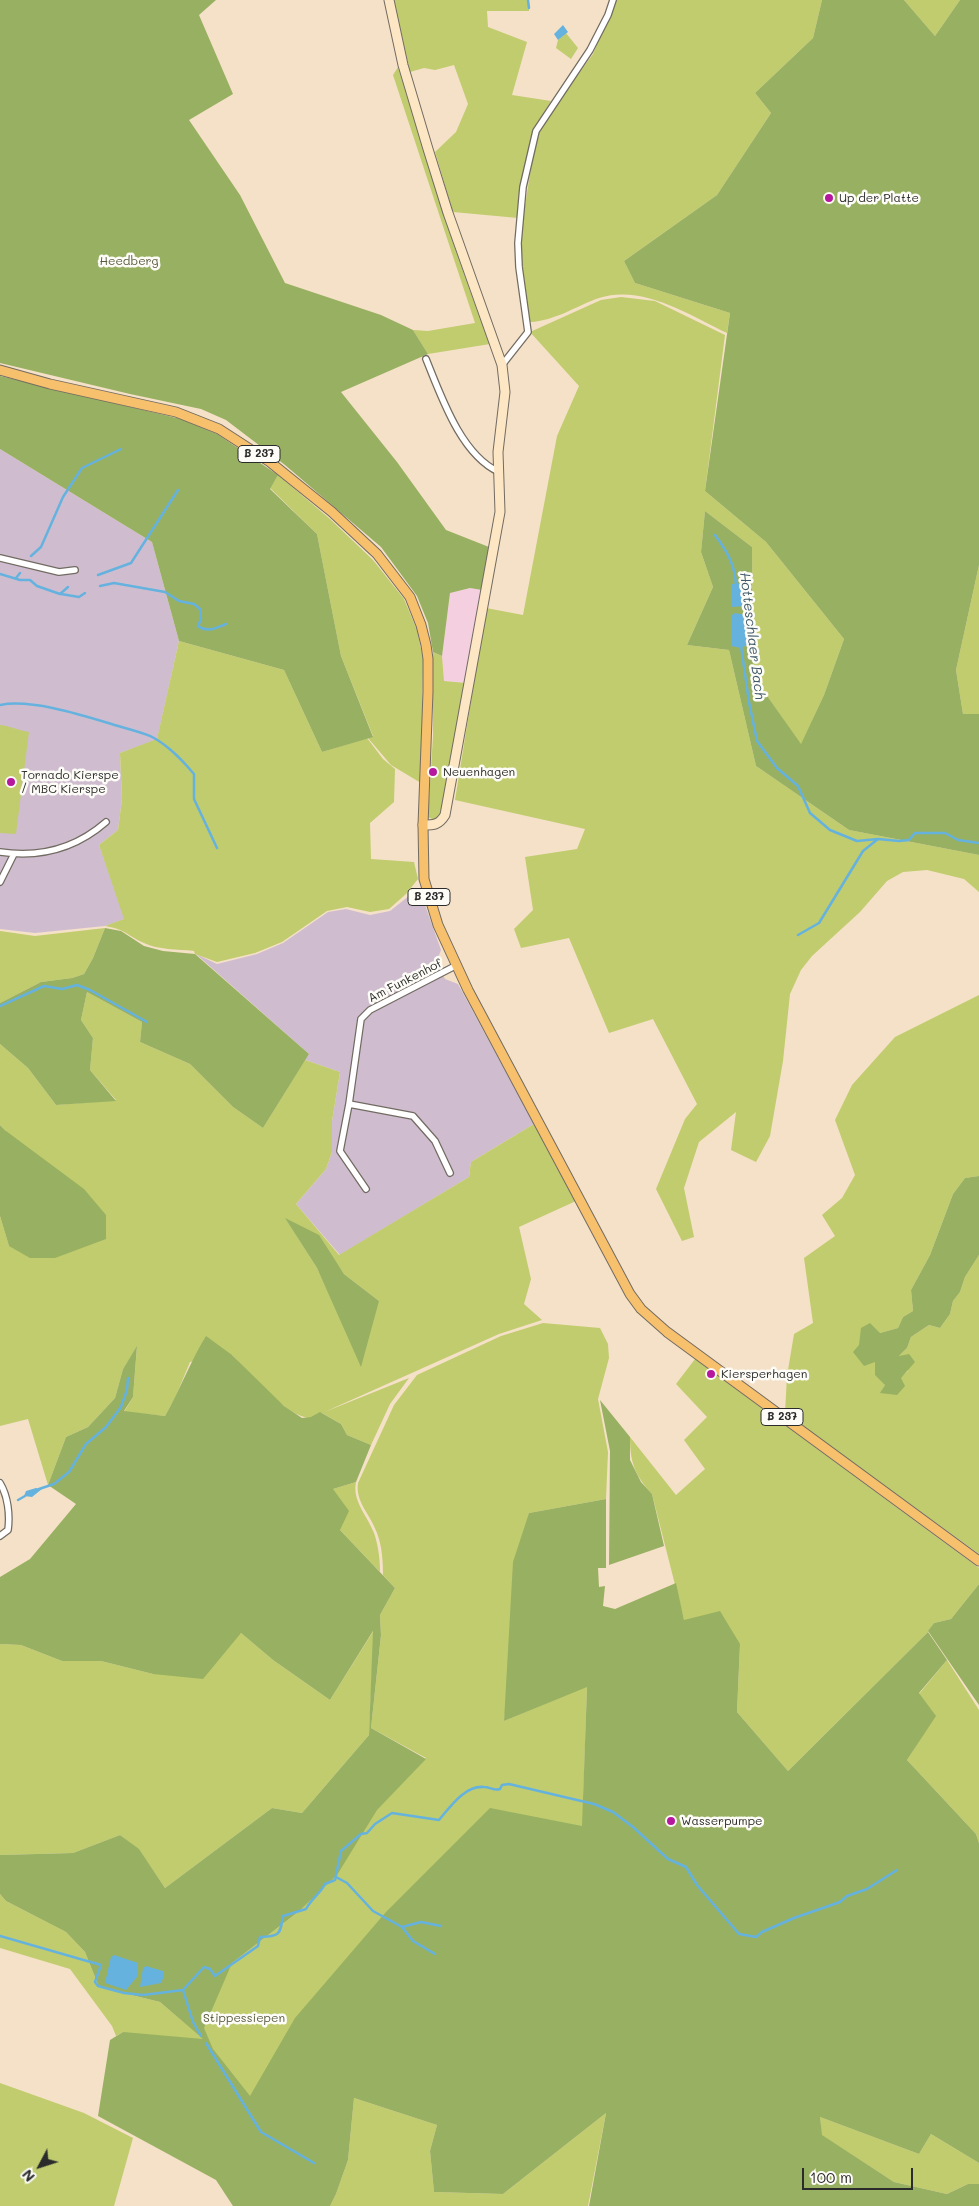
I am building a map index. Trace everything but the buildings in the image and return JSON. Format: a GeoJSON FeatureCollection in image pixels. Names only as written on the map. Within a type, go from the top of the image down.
{"type":"FeatureCollection","features":[{"type":"Feature","properties":{"kind":"main road","name":"B 237"},"geometry":{"type":"LineString","coordinates":[[0,370],[50,384],[176,412],[219,429],[270,462],[332,512],[377,554],[410,597],[426,645],[428,692],[422,825],[424,879],[438,925],[484,1021],[630,1294],[642,1309],[667,1332],[979,1561]]}},
{"type":"Feature","properties":{"kind":"street"},"geometry":{"type":"LineString","coordinates":[[389,0],[403,65],[417,113],[448,213],[502,365],[505,392],[498,452],[500,512],[446,816],[435,825],[422,825]]}},
{"type":"Feature","properties":{"kind":"street"},"geometry":{"type":"LineString","coordinates":[[502,365],[528,332],[519,267],[518,243],[523,187],[536,131],[590,50],[608,15],[613,0]]}},
{"type":"Feature","properties":{"kind":"street"},"geometry":{"type":"LineString","coordinates":[[426,359],[449,413],[468,445],[487,467],[499,472]]}},
{"type":"Feature","properties":{"kind":"street"},"geometry":{"type":"LineString","coordinates":[[0,558],[59,572],[75,570]]}},
{"type":"Feature","properties":{"kind":"street"},"geometry":{"type":"LineString","coordinates":[[0,852],[42,854],[81,841],[106,822]]}},
{"type":"Feature","properties":{"kind":"street"},"geometry":{"type":"LineString","coordinates":[[0,882],[14,854]]}},
{"type":"Feature","properties":{"kind":"street","name":"Am Funkenhof"},"geometry":{"type":"LineString","coordinates":[[366,1189],[340,1151],[350,1104],[361,1019],[370,1010],[457,966]]}},
{"type":"Feature","properties":{"kind":"street"},"geometry":{"type":"LineString","coordinates":[[350,1104],[413,1116],[436,1141],[450,1173]]}},
{"type":"Feature","properties":{"kind":"street"},"geometry":{"type":"LineString","coordinates":[[0,1483],[3,1488],[10,1518],[8,1530],[0,1536]]}},
{"type":"Feature","properties":{"kind":"shaded area"},"geometry":{"type":"Polygon","coordinates":[[[0,449],[152,542],[179,641],[157,740],[120,753],[122,799],[118,830],[99,845],[125,919],[105,926],[35,933],[0,929],[0,449]]]}},
{"type":"Feature","properties":{"kind":"shaded area"},"geometry":{"type":"Polygon","coordinates":[[[470,588],[482,590],[466,683],[444,681],[442,656],[450,593],[470,588]]]}},
{"type":"Feature","properties":{"kind":"shaded area"},"geometry":{"type":"Polygon","coordinates":[[[419,888],[441,950],[436,963],[445,979],[458,984],[534,1124],[471,1162],[469,1177],[340,1255],[296,1204],[326,1169],[332,1152],[332,1121],[340,1072],[305,1060],[309,1054],[196,954],[217,964],[257,954],[283,943],[328,912],[346,909],[370,915],[390,911],[419,888]]]}},
{"type":"Feature","properties":{"kind":"green space","name":"Heedberg"},"geometry":{"type":"Polygon","coordinates":[[[0,0],[216,0],[199,15],[233,94],[189,120],[240,195],[285,283],[381,315],[413,330],[428,354],[341,392],[397,462],[446,530],[489,547],[482,590],[470,588],[450,593],[442,656],[433,652],[428,623],[417,596],[381,547],[285,465],[226,420],[201,409],[0,363],[0,0]]]}},
{"type":"Feature","properties":{"kind":"green space"},"geometry":{"type":"Polygon","coordinates":[[[394,0],[528,0],[529,11],[487,11],[488,27],[527,42],[512,95],[551,101],[534,129],[518,218],[453,212],[435,152],[456,132],[468,104],[454,65],[435,70],[424,68],[410,72],[394,0]]]}},
{"type":"Feature","properties":{"kind":"green space"},"geometry":{"type":"Polygon","coordinates":[[[616,0],[822,0],[813,38],[755,93],[771,113],[717,195],[624,261],[635,283],[730,313],[727,333],[681,310],[649,298],[632,295],[599,298],[557,316],[530,322],[524,292],[520,249],[537,131],[593,54],[616,0]]]}},
{"type":"Feature","properties":{"kind":"green space"},"geometry":{"type":"Polygon","coordinates":[[[822,0],[904,0],[935,36],[960,0],[979,0],[979,565],[956,670],[963,714],[979,714],[979,855],[849,830],[756,766],[729,650],[687,645],[713,587],[701,552],[705,511],[752,547],[753,676],[801,744],[824,695],[844,639],[766,542],[705,491],[730,313],[635,283],[624,261],[717,195],[771,113],[755,93],[813,38],[822,0]]]}},
{"type":"Feature","properties":{"kind":"green space"},"geometry":{"type":"Polygon","coordinates":[[[904,0],[960,0],[935,36],[904,0]]]}},
{"type":"Feature","properties":{"kind":"green space"},"geometry":{"type":"Polygon","coordinates":[[[566,33],[578,48],[571,59],[556,48],[558,40],[566,33]]]}},
{"type":"Feature","properties":{"kind":"green space"},"geometry":{"type":"Polygon","coordinates":[[[398,67],[430,172],[490,344],[428,354],[413,330],[428,331],[475,323],[393,75],[398,67]]]}},
{"type":"Feature","properties":{"kind":"green space"},"geometry":{"type":"Polygon","coordinates":[[[621,297],[655,301],[725,335],[705,491],[766,542],[844,639],[824,695],[801,745],[753,676],[752,547],[705,511],[701,552],[713,587],[687,645],[729,650],[756,766],[849,830],[979,855],[979,892],[964,879],[927,870],[903,872],[887,881],[860,912],[812,956],[801,970],[790,994],[783,1061],[770,1136],[756,1162],[731,1150],[736,1112],[699,1142],[684,1188],[694,1237],[682,1241],[656,1189],[685,1119],[697,1104],[653,1019],[609,1033],[569,938],[521,948],[514,929],[533,910],[525,857],[577,849],[585,829],[455,800],[486,608],[523,615],[557,436],[579,386],[530,332],[601,300],[621,297]]]}},
{"type":"Feature","properties":{"kind":"green space"},"geometry":{"type":"Polygon","coordinates":[[[0,376],[181,419],[217,434],[278,475],[270,489],[317,534],[341,656],[373,737],[322,752],[284,670],[179,641],[152,542],[0,449],[0,376]]]}},
{"type":"Feature","properties":{"kind":"green space"},"geometry":{"type":"Polygon","coordinates":[[[278,475],[330,519],[373,560],[404,599],[417,630],[423,659],[421,783],[391,765],[368,738],[373,736],[341,656],[317,534],[270,488],[278,475]]]}},
{"type":"Feature","properties":{"kind":"green space"},"geometry":{"type":"Polygon","coordinates":[[[979,565],[979,714],[963,714],[956,670],[979,565]]]}},
{"type":"Feature","properties":{"kind":"green space"},"geometry":{"type":"Polygon","coordinates":[[[179,641],[284,670],[322,752],[367,738],[383,759],[395,769],[394,802],[370,823],[371,859],[414,862],[418,879],[406,894],[389,909],[370,912],[347,907],[327,911],[282,942],[255,953],[217,962],[195,954],[194,951],[150,945],[122,931],[105,926],[124,919],[99,845],[118,830],[122,799],[120,753],[157,739],[179,641]]]}},
{"type":"Feature","properties":{"kind":"green space"},"geometry":{"type":"Polygon","coordinates":[[[433,652],[442,656],[444,681],[466,683],[444,813],[436,821],[428,817],[433,736],[433,652]]]}},
{"type":"Feature","properties":{"kind":"green space","name":"Tornado Kierspe / MBC Kierspe"},"geometry":{"type":"Polygon","coordinates":[[[0,725],[29,732],[16,834],[0,833],[0,725]]]}},
{"type":"Feature","properties":{"kind":"green space"},"geometry":{"type":"Polygon","coordinates":[[[105,928],[93,958],[84,974],[72,978],[41,982],[0,1003],[0,931],[35,936],[105,928]]]}},
{"type":"Feature","properties":{"kind":"green space"},"geometry":{"type":"Polygon","coordinates":[[[105,928],[121,931],[144,946],[163,951],[195,954],[309,1054],[263,1128],[233,1107],[190,1064],[140,1042],[142,1022],[87,992],[81,1020],[93,1038],[90,1070],[116,1101],[56,1105],[28,1068],[0,1044],[0,1003],[41,982],[72,978],[84,974],[93,958],[105,928]]]}},
{"type":"Feature","properties":{"kind":"green space"},"geometry":{"type":"Polygon","coordinates":[[[87,992],[142,1022],[140,1042],[190,1064],[233,1107],[263,1128],[305,1060],[340,1072],[332,1121],[332,1152],[326,1169],[296,1204],[339,1255],[469,1177],[471,1162],[534,1124],[576,1201],[519,1227],[531,1279],[524,1304],[542,1320],[499,1334],[311,1418],[301,1416],[280,1403],[232,1355],[190,1362],[175,1398],[165,1416],[124,1412],[133,1397],[137,1347],[123,1369],[115,1398],[88,1427],[66,1437],[48,1485],[28,1419],[0,1426],[0,1216],[9,1246],[6,1131],[0,1125],[0,1044],[28,1068],[56,1105],[116,1100],[90,1070],[93,1038],[81,1020],[87,992]],[[286,1219],[317,1268],[337,1310],[379,1301],[344,1274],[333,1258],[286,1219]]]}},
{"type":"Feature","properties":{"kind":"green space"},"geometry":{"type":"Polygon","coordinates":[[[979,995],[979,1176],[965,1178],[953,1194],[930,1255],[911,1290],[913,1311],[903,1317],[898,1328],[880,1333],[875,1362],[885,1385],[881,1393],[908,1371],[898,1357],[907,1348],[911,1337],[929,1325],[940,1328],[950,1314],[953,1301],[960,1292],[965,1277],[979,1255],[979,1554],[785,1413],[787,1376],[794,1334],[813,1323],[804,1258],[835,1236],[822,1215],[842,1198],[855,1175],[835,1120],[852,1085],[895,1037],[979,995]]]}},
{"type":"Feature","properties":{"kind":"green space"},"geometry":{"type":"Polygon","coordinates":[[[0,1125],[84,1189],[106,1215],[106,1239],[55,1258],[30,1258],[9,1246],[0,1216],[0,1125]]]}},
{"type":"Feature","properties":{"kind":"green space"},"geometry":{"type":"Polygon","coordinates":[[[979,1176],[979,1255],[965,1277],[960,1292],[953,1301],[950,1314],[940,1328],[929,1325],[911,1337],[907,1348],[899,1356],[909,1354],[915,1362],[901,1378],[905,1386],[897,1395],[880,1393],[885,1385],[875,1375],[875,1362],[864,1366],[853,1352],[859,1345],[861,1328],[870,1323],[880,1333],[898,1328],[903,1317],[913,1311],[911,1290],[930,1255],[953,1194],[965,1178],[979,1176]]]}},
{"type":"Feature","properties":{"kind":"green space"},"geometry":{"type":"Polygon","coordinates":[[[285,1218],[319,1235],[344,1274],[379,1301],[361,1367],[317,1268],[285,1218]]]}},
{"type":"Feature","properties":{"kind":"green space","name":"Stippessiepen"},"geometry":{"type":"Polygon","coordinates":[[[543,1323],[600,1328],[608,1344],[609,1358],[598,1399],[608,1452],[606,1499],[529,1513],[504,1721],[587,1686],[583,1805],[604,1810],[250,2105],[123,2032],[116,2036],[112,2026],[70,1969],[0,1948],[0,1894],[6,1901],[66,1932],[85,1952],[99,1987],[160,2002],[201,2037],[194,2023],[232,1963],[298,1912],[300,1889],[426,1758],[371,1728],[381,1635],[380,1615],[395,1588],[383,1575],[379,1538],[361,1502],[358,1483],[394,1405],[417,1375],[501,1336],[543,1323]]]}},
{"type":"Feature","properties":{"kind":"green space"},"geometry":{"type":"Polygon","coordinates":[[[206,1336],[232,1355],[284,1406],[302,1418],[311,1417],[320,1412],[341,1424],[347,1435],[371,1445],[356,1482],[333,1489],[349,1511],[340,1530],[395,1588],[380,1615],[381,1635],[371,1728],[426,1759],[377,1810],[337,1875],[298,1912],[232,1963],[204,2028],[213,2049],[250,2096],[295,2018],[386,1912],[490,1808],[582,1826],[587,1687],[504,1721],[513,1562],[529,1513],[606,1499],[606,1568],[598,1568],[599,1587],[605,1586],[603,1606],[615,1609],[676,1583],[684,1620],[720,1611],[740,1644],[737,1712],[788,1771],[928,1632],[947,1660],[919,1693],[936,1716],[907,1760],[976,1834],[979,1843],[979,2163],[931,2134],[919,2154],[820,2117],[822,2135],[894,2182],[947,2194],[968,2184],[979,2184],[979,2206],[589,2206],[606,2113],[503,2194],[434,2192],[430,2151],[437,2125],[354,2098],[348,2160],[330,2206],[233,2206],[216,2180],[98,2116],[110,2040],[123,2032],[203,2039],[160,2002],[99,1987],[85,1952],[66,1932],[6,1901],[0,1894],[0,1855],[73,1853],[120,1835],[139,1849],[165,1888],[272,1808],[302,1813],[369,1735],[373,1631],[330,1700],[273,1660],[241,1633],[203,1679],[153,1674],[101,1661],[62,1661],[21,1645],[0,1644],[0,1577],[30,1559],[76,1504],[48,1485],[66,1437],[88,1427],[115,1398],[123,1369],[137,1346],[133,1397],[124,1411],[165,1416],[206,1336]]]}},
{"type":"Feature","properties":{"kind":"green space"},"geometry":{"type":"Polygon","coordinates":[[[695,1359],[979,1568],[979,1584],[951,1619],[934,1623],[928,1632],[788,1771],[737,1712],[740,1644],[684,1620],[652,1494],[641,1481],[632,1461],[630,1437],[676,1495],[705,1469],[684,1440],[707,1417],[676,1384],[695,1359]]]}},
{"type":"Feature","properties":{"kind":"green space"},"geometry":{"type":"Polygon","coordinates":[[[409,1378],[390,1404],[371,1445],[347,1435],[341,1424],[322,1413],[409,1378]]]}},
{"type":"Feature","properties":{"kind":"green space"},"geometry":{"type":"Polygon","coordinates":[[[600,1400],[630,1437],[630,1460],[641,1482],[652,1494],[664,1546],[609,1565],[610,1451],[600,1400]]]}},
{"type":"Feature","properties":{"kind":"green space"},"geometry":{"type":"Polygon","coordinates":[[[356,1482],[355,1489],[358,1502],[375,1537],[380,1572],[340,1530],[333,1489],[356,1482]]]}},
{"type":"Feature","properties":{"kind":"green space"},"geometry":{"type":"Polygon","coordinates":[[[979,1584],[979,1705],[928,1631],[934,1623],[951,1619],[979,1584]]]}},
{"type":"Feature","properties":{"kind":"green space"},"geometry":{"type":"Polygon","coordinates":[[[374,1630],[369,1735],[302,1813],[272,1808],[165,1888],[139,1850],[120,1835],[73,1853],[0,1855],[0,1644],[21,1645],[62,1661],[101,1661],[153,1674],[241,1633],[273,1660],[330,1700],[374,1630]]]}},
{"type":"Feature","properties":{"kind":"green space"},"geometry":{"type":"Polygon","coordinates":[[[947,1660],[979,1710],[979,1843],[976,1834],[907,1760],[935,1716],[919,1694],[947,1660]]]}},
{"type":"Feature","properties":{"kind":"green space"},"geometry":{"type":"Polygon","coordinates":[[[0,2083],[84,2113],[133,2138],[114,2206],[0,2206],[0,2083]]]}},
{"type":"Feature","properties":{"kind":"green space"},"geometry":{"type":"Polygon","coordinates":[[[354,2098],[437,2125],[430,2151],[434,2192],[503,2194],[606,2113],[588,2206],[330,2206],[348,2160],[354,2098]]]}},
{"type":"Feature","properties":{"kind":"green space"},"geometry":{"type":"Polygon","coordinates":[[[820,2117],[919,2154],[931,2134],[979,2163],[979,2184],[968,2184],[947,2194],[894,2182],[821,2135],[820,2117]]]}},
{"type":"Feature","properties":{"kind":"water"},"geometry":{"type":"Polygon","coordinates":[[[563,25],[568,32],[558,40],[554,34],[563,25]]]}},
{"type":"Feature","properties":{"kind":"water"},"geometry":{"type":"Polygon","coordinates":[[[742,583],[746,606],[732,607],[732,584],[742,583]]]}},
{"type":"Feature","properties":{"kind":"water"},"geometry":{"type":"Polygon","coordinates":[[[735,613],[746,615],[749,644],[741,648],[731,646],[732,615],[735,613]]]}},
{"type":"Feature","properties":{"kind":"water"},"geometry":{"type":"Polygon","coordinates":[[[36,1488],[42,1489],[32,1497],[24,1496],[26,1491],[36,1488]]]}},
{"type":"Feature","properties":{"kind":"water"},"geometry":{"type":"Polygon","coordinates":[[[114,1955],[138,1963],[137,1977],[126,1990],[105,1983],[111,1957],[114,1955]]]}},
{"type":"Feature","properties":{"kind":"water"},"geometry":{"type":"Polygon","coordinates":[[[146,1966],[163,1971],[164,1976],[161,1983],[140,1987],[143,1968],[146,1966]]]}},
{"type":"Feature","properties":{"kind":"waterway"},"geometry":{"type":"LineString","coordinates":[[528,0],[529,8]]}},
{"type":"Feature","properties":{"kind":"waterway"},"geometry":{"type":"LineString","coordinates":[[31,556],[41,547],[63,497],[82,468],[121,449]]}},
{"type":"Feature","properties":{"kind":"waterway"},"geometry":{"type":"LineString","coordinates":[[98,575],[131,563],[178,490]]}},
{"type":"Feature","properties":{"kind":"waterway","name":"Hotteschlaer Bach"},"geometry":{"type":"LineString","coordinates":[[715,535],[730,558],[736,585]]}},
{"type":"Feature","properties":{"kind":"waterway"},"geometry":{"type":"LineString","coordinates":[[16,578],[20,573]]}},
{"type":"Feature","properties":{"kind":"waterway"},"geometry":{"type":"LineString","coordinates":[[0,574],[20,580],[30,580],[37,586],[60,594],[68,587]]}},
{"type":"Feature","properties":{"kind":"waterway"},"geometry":{"type":"LineString","coordinates":[[100,586],[114,583],[165,592],[179,601],[194,604],[200,609],[201,619],[198,626],[201,628],[212,629],[226,624]]}},
{"type":"Feature","properties":{"kind":"waterway"},"geometry":{"type":"LineString","coordinates":[[61,594],[79,597],[85,593]]}},
{"type":"Feature","properties":{"kind":"waterway","name":"Hotteschlaer Bach"},"geometry":{"type":"LineString","coordinates":[[741,646],[757,741],[777,768],[798,786],[810,813],[830,830],[857,841],[878,839],[899,841],[909,840],[915,833],[945,833],[958,840],[979,843]]}},
{"type":"Feature","properties":{"kind":"waterway"},"geometry":{"type":"LineString","coordinates":[[0,705],[29,704],[62,710],[143,733],[165,745],[194,774],[194,799],[217,848]]}},
{"type":"Feature","properties":{"kind":"waterway"},"geometry":{"type":"LineString","coordinates":[[798,935],[819,923],[863,851],[878,839]]}},
{"type":"Feature","properties":{"kind":"waterway"},"geometry":{"type":"LineString","coordinates":[[0,1006],[44,986],[62,989],[77,985],[90,990],[147,1022]]}},
{"type":"Feature","properties":{"kind":"waterway"},"geometry":{"type":"LineString","coordinates":[[39,1489],[54,1484],[69,1472],[86,1444],[106,1427],[121,1407],[127,1390],[128,1378]]}},
{"type":"Feature","properties":{"kind":"waterway"},"geometry":{"type":"LineString","coordinates":[[18,1500],[25,1496]]}},
{"type":"Feature","properties":{"kind":"waterway"},"geometry":{"type":"LineString","coordinates":[[0,1936],[101,1965],[95,1982],[98,1986],[124,1993],[143,1995],[183,1990],[204,1967],[210,1969],[215,1976],[258,1946],[260,1937],[272,1936],[278,1933],[283,1916],[306,1909],[325,1884],[335,1880],[341,1851],[361,1834],[367,1833],[375,1824],[392,1813],[439,1820],[453,1803],[470,1789],[477,1787],[500,1789],[502,1785],[509,1784],[594,1804],[613,1812],[633,1827],[668,1859],[686,1867],[697,1885],[739,1934],[756,1937],[762,1932],[794,1918],[840,1902],[847,1896],[867,1889],[897,1870]]}},
{"type":"Feature","properties":{"kind":"waterway"},"geometry":{"type":"LineString","coordinates":[[336,1877],[347,1883],[373,1911],[402,1927],[413,1941],[435,1954]]}},
{"type":"Feature","properties":{"kind":"waterway"},"geometry":{"type":"LineString","coordinates":[[402,1927],[421,1922],[441,1926]]}},
{"type":"Feature","properties":{"kind":"waterway"},"geometry":{"type":"LineString","coordinates":[[183,1990],[193,2022],[201,2036]]}},
{"type":"Feature","properties":{"kind":"waterway"},"geometry":{"type":"LineString","coordinates":[[206,2043],[261,2132],[314,2163]]}},
{"type":"Feature","properties":{"kind":"place","name":"Up der Platte"},"geometry":{"type":"Point","coordinates":[829,198]}},
{"type":"Feature","properties":{"kind":"place","name":"Neuenhagen"},"geometry":{"type":"Point","coordinates":[433,772]}},
{"type":"Feature","properties":{"kind":"place","name":"Tornado Kierspe / MBC Kierspe"},"geometry":{"type":"Point","coordinates":[11,782]}},
{"type":"Feature","properties":{"kind":"place","name":"Kiersperhagen"},"geometry":{"type":"Point","coordinates":[711,1374]}},
{"type":"Feature","properties":{"kind":"place","name":"Wasserpumpe"},"geometry":{"type":"Point","coordinates":[671,1821]}}]}
